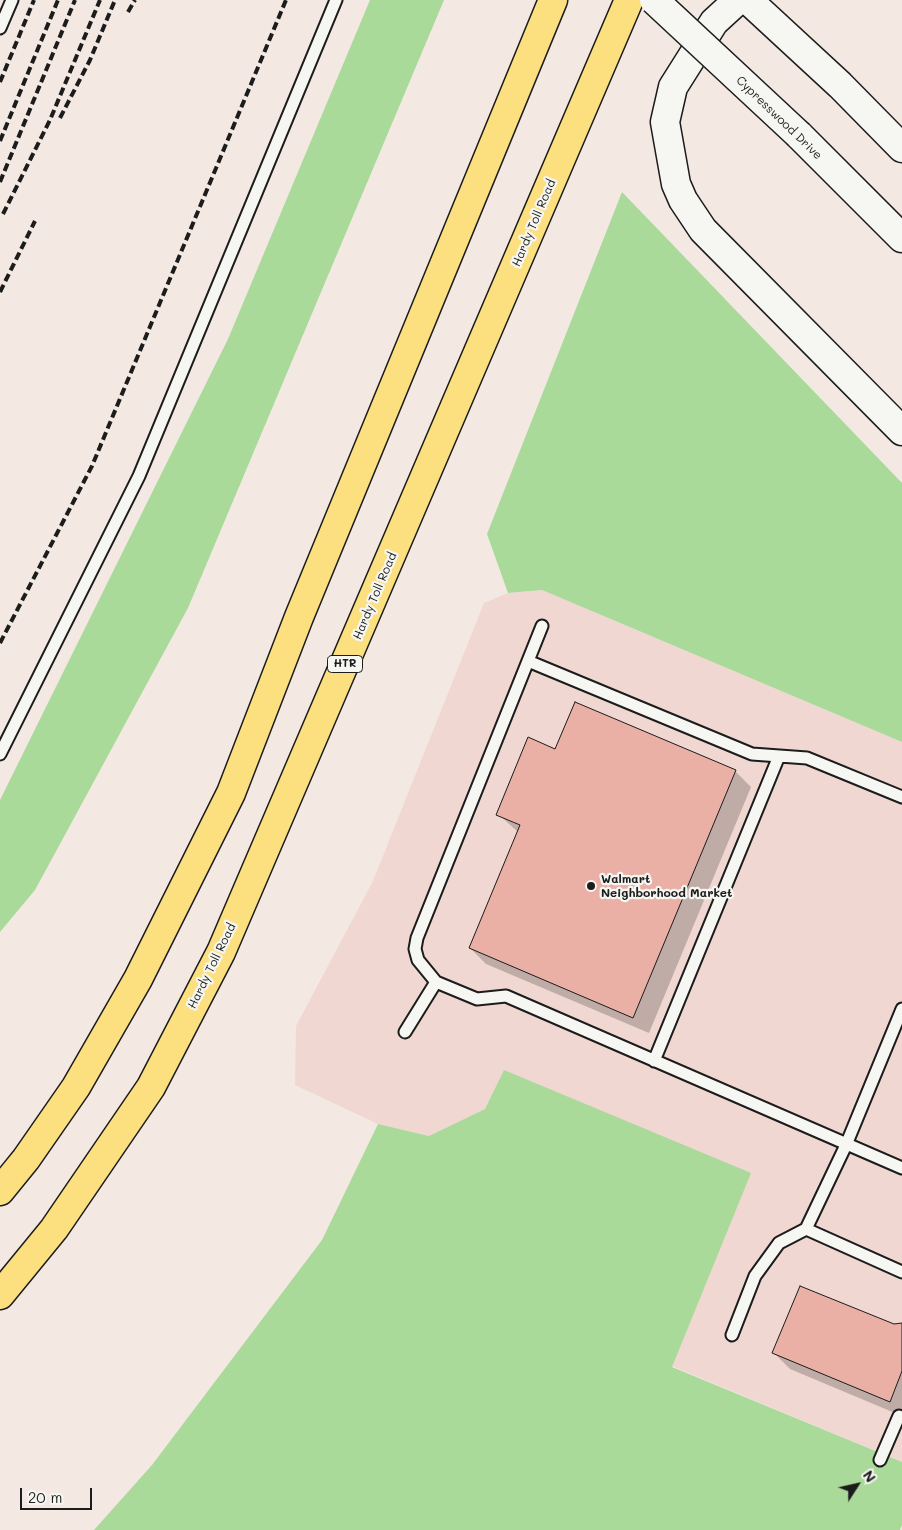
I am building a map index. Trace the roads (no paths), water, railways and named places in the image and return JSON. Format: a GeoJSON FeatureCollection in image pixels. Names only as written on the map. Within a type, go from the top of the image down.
{"type":"FeatureCollection","features":[{"type":"Feature","properties":{"kind":"highway"},"geometry":{"type":"LineString","coordinates":[[0,1190],[26,1159],[76,1087],[138,979],[231,793],[299,617],[553,0]]}},
{"type":"Feature","properties":{"kind":"highway","name":"Hardy Toll Road"},"geometry":{"type":"LineString","coordinates":[[0,1295],[54,1229],[151,1087],[221,952],[629,0]]}},
{"type":"Feature","properties":{"kind":"main road","name":"Cypresswood Drive"},"geometry":{"type":"LineString","coordinates":[[654,0],[799,135],[902,238]]}},
{"type":"Feature","properties":{"kind":"main road"},"geometry":{"type":"LineString","coordinates":[[738,0],[714,22],[673,87],[665,122],[676,184],[683,200],[704,230],[902,431]]}},
{"type":"Feature","properties":{"kind":"main road"},"geometry":{"type":"LineString","coordinates":[[748,0],[840,85],[902,148]]}},
{"type":"Feature","properties":{"kind":"lane"},"geometry":{"type":"LineString","coordinates":[[0,28],[12,0]]}},
{"type":"Feature","properties":{"kind":"lane"},"geometry":{"type":"LineString","coordinates":[[0,754],[139,476],[336,0]]}},
{"type":"Feature","properties":{"kind":"lane"},"geometry":{"type":"LineString","coordinates":[[542,626],[417,938],[415,949],[418,960],[436,982],[477,999],[506,996],[902,1168]]}},
{"type":"Feature","properties":{"kind":"lane"},"geometry":{"type":"LineString","coordinates":[[528,661],[752,754],[807,758],[902,797]]}},
{"type":"Feature","properties":{"kind":"lane"},"geometry":{"type":"LineString","coordinates":[[654,1061],[779,756]]}},
{"type":"Feature","properties":{"kind":"lane"},"geometry":{"type":"LineString","coordinates":[[405,1032],[436,982]]}},
{"type":"Feature","properties":{"kind":"lane"},"geometry":{"type":"LineString","coordinates":[[732,1334],[755,1276],[779,1243],[806,1229],[846,1145],[901,1014]]}},
{"type":"Feature","properties":{"kind":"lane"},"geometry":{"type":"LineString","coordinates":[[806,1229],[902,1272]]}},
{"type":"Feature","properties":{"kind":"lane"},"geometry":{"type":"LineString","coordinates":[[880,1460],[901,1414]]}},
{"type":"Feature","properties":{"kind":"railway"},"geometry":{"type":"LineString","coordinates":[[0,82],[34,0]]}},
{"type":"Feature","properties":{"kind":"railway"},"geometry":{"type":"LineString","coordinates":[[0,141],[58,0]]}},
{"type":"Feature","properties":{"kind":"railway"},"geometry":{"type":"LineString","coordinates":[[0,182],[75,0]]}},
{"type":"Feature","properties":{"kind":"railway"},"geometry":{"type":"LineString","coordinates":[[3,214],[50,120],[100,0]]}},
{"type":"Feature","properties":{"kind":"railway"},"geometry":{"type":"LineString","coordinates":[[60,118],[90,60],[115,0]]}},
{"type":"Feature","properties":{"kind":"railway"},"geometry":{"type":"LineString","coordinates":[[128,12],[135,0]]}},
{"type":"Feature","properties":{"kind":"railway"},"geometry":{"type":"LineString","coordinates":[[0,643],[92,466],[286,0]]}},
{"type":"Feature","properties":{"kind":"railway"},"geometry":{"type":"LineString","coordinates":[[0,292],[35,221]]}},
{"type":"Feature","properties":{"kind":"place","name":"Walmart Neighborhood Market"},"geometry":{"type":"Point","coordinates":[591,886]}}]}
